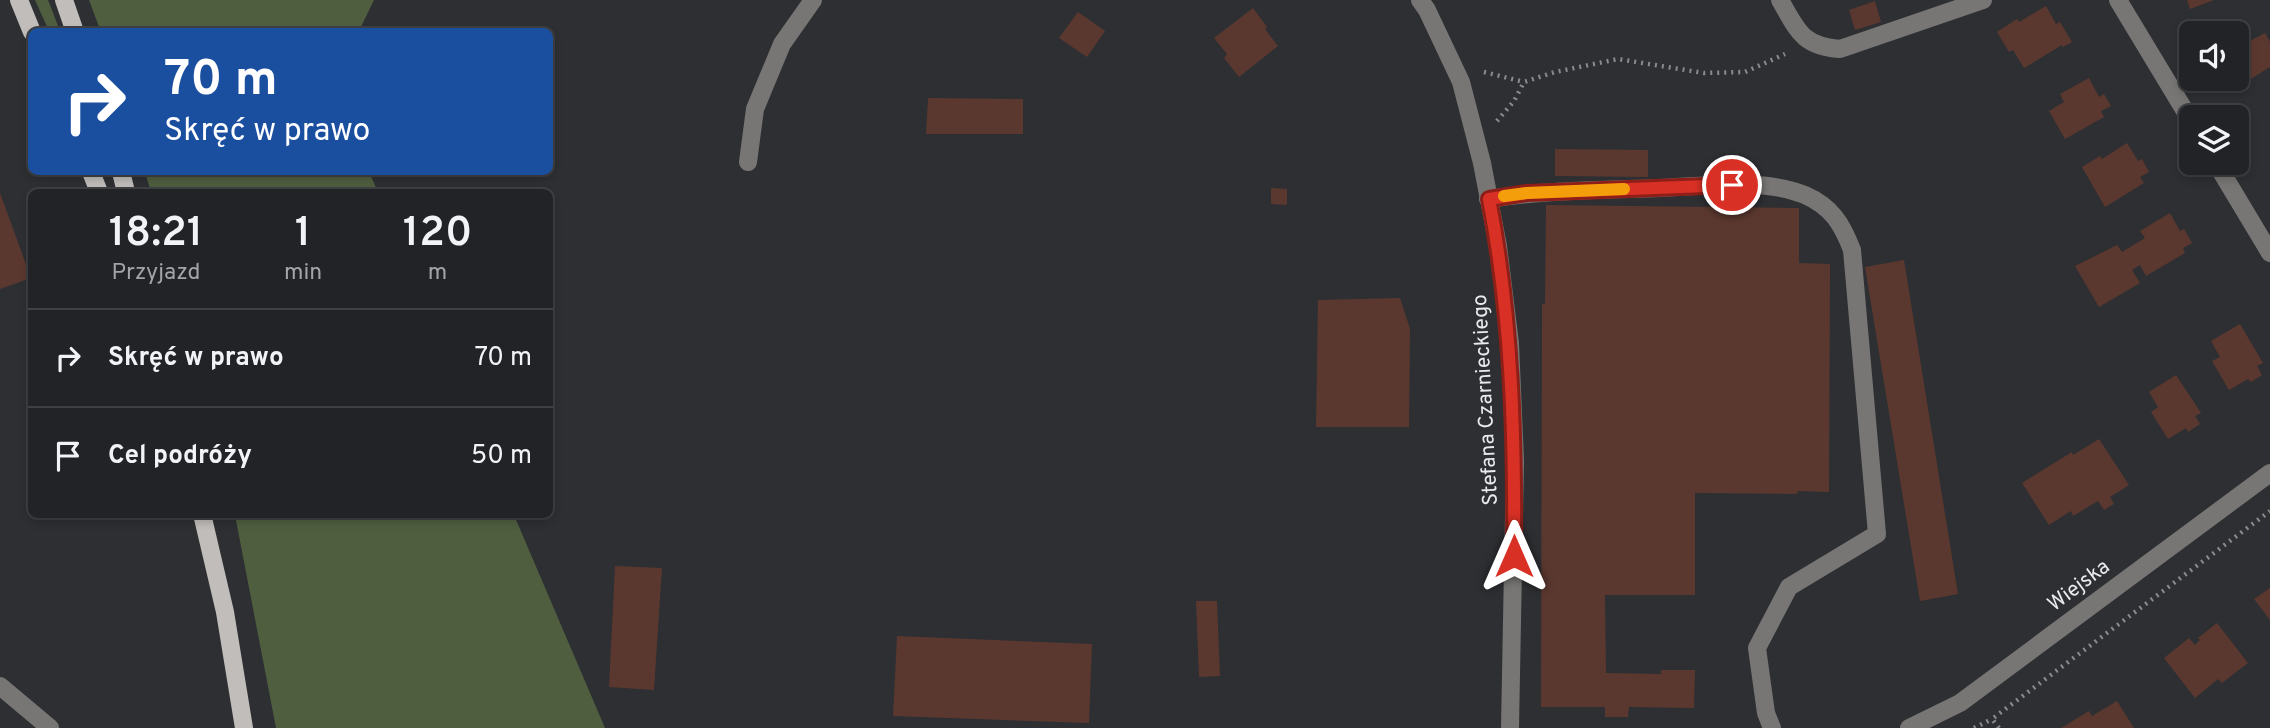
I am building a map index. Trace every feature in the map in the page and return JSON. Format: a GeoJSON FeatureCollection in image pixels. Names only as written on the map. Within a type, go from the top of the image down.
{"type":"FeatureCollection","features":[{"type":"Feature","properties":{"kind":"main road"},"geometry":{"type":"LineString","coordinates":[[19,0],[30,28]]}},
{"type":"Feature","properties":{"kind":"main road"},"geometry":{"type":"LineString","coordinates":[[64,0],[74,28]]}},
{"type":"Feature","properties":{"kind":"main road"},"geometry":{"type":"LineString","coordinates":[[203,518],[225,612],[244,728]]}},
{"type":"Feature","properties":{"kind":"street"},"geometry":{"type":"LineString","coordinates":[[748,162],[755,108],[782,44],[813,0]]}},
{"type":"Feature","properties":{"kind":"street","name":"Stefana Czarnieckiego"},"geometry":{"type":"LineString","coordinates":[[1420,0],[1461,82],[1498,246],[1510,343],[1515,461],[1510,728]]}},
{"type":"Feature","properties":{"kind":"street"},"geometry":{"type":"LineString","coordinates":[[1780,0],[1806,40],[1822,48],[1840,49],[1983,0]]}},
{"type":"Feature","properties":{"kind":"street"},"geometry":{"type":"LineString","coordinates":[[2118,0],[2181,105]]}},
{"type":"Feature","properties":{"kind":"street"},"geometry":{"type":"LineString","coordinates":[[2223,175],[2270,253]]}},
{"type":"Feature","properties":{"kind":"street"},"geometry":{"type":"LineString","coordinates":[[1489,199],[1527,193],[1732,185],[1781,187],[1806,195],[1842,224],[1852,250],[1877,534],[1789,587],[1757,648],[1766,713],[1772,728]]}},
{"type":"Feature","properties":{"kind":"street","name":"Wiejska"},"geometry":{"type":"LineString","coordinates":[[1909,728],[1960,703],[2270,473]]}},
{"type":"Feature","properties":{"kind":"street"},"geometry":{"type":"LineString","coordinates":[[0,686],[50,728]]}},
{"type":"Feature","properties":{"kind":"path"},"geometry":{"type":"LineString","coordinates":[[1480,71],[1524,82],[1555,72],[1618,59],[1704,73],[1745,72],[1781,56],[1806,40]]}},
{"type":"Feature","properties":{"kind":"path"},"geometry":{"type":"LineString","coordinates":[[1492,127],[1514,101],[1524,82]]}},
{"type":"Feature","properties":{"kind":"path"},"geometry":{"type":"LineString","coordinates":[[1974,728],[1992,719],[2270,511]]}},
{"type":"Feature","properties":{"kind":"path"},"geometry":{"type":"LineString","coordinates":[[1992,719],[1999,728]]}},
{"type":"Feature","properties":{"kind":"green space"},"geometry":{"type":"Polygon","coordinates":[[[35,0],[48,0],[59,28],[48,28],[35,0]]]}},
{"type":"Feature","properties":{"kind":"green space"},"geometry":{"type":"Polygon","coordinates":[[[89,0],[374,0],[360,28],[100,28],[89,0]]]}},
{"type":"Feature","properties":{"kind":"green space"},"geometry":{"type":"Polygon","coordinates":[[[146,175],[370,175],[377,189],[150,189],[146,175]]]}},
{"type":"Feature","properties":{"kind":"green space"},"geometry":{"type":"Polygon","coordinates":[[[236,518],[515,518],[605,728],[276,728],[236,518]]]}},
{"type":"Feature","properties":{"kind":"building"},"geometry":{"type":"Polygon","coordinates":[[[2187,0],[2214,0],[2190,9],[2187,0]]]}},
{"type":"Feature","properties":{"kind":"building"},"geometry":{"type":"Polygon","coordinates":[[[1875,1],[1881,22],[1855,30],[1849,10],[1875,1]]]}},
{"type":"Feature","properties":{"kind":"building"},"geometry":{"type":"Polygon","coordinates":[[[2046,6],[2056,24],[2060,22],[2072,42],[2063,47],[2062,45],[2024,68],[2013,50],[2009,52],[1997,32],[2017,19],[2019,22],[2046,6]]]}},
{"type":"Feature","properties":{"kind":"building"},"geometry":{"type":"Polygon","coordinates":[[[1253,8],[1278,46],[1239,77],[1224,58],[1227,54],[1214,38],[1253,8]]]}},
{"type":"Feature","properties":{"kind":"building"},"geometry":{"type":"Polygon","coordinates":[[[1078,12],[1105,31],[1087,57],[1059,38],[1078,12]]]}},
{"type":"Feature","properties":{"kind":"building"},"geometry":{"type":"Polygon","coordinates":[[[2265,33],[2270,42],[2270,67],[2249,80],[2249,41],[2265,33]]]}},
{"type":"Feature","properties":{"kind":"building"},"geometry":{"type":"Polygon","coordinates":[[[2089,78],[2099,97],[2104,94],[2111,106],[2101,111],[2104,117],[2065,139],[2049,111],[2064,102],[2060,94],[2089,78]]]}},
{"type":"Feature","properties":{"kind":"building"},"geometry":{"type":"Polygon","coordinates":[[[928,98],[1023,99],[1023,134],[926,134],[928,98]]]}},
{"type":"Feature","properties":{"kind":"building"},"geometry":{"type":"Polygon","coordinates":[[[2127,143],[2138,161],[2142,159],[2149,172],[2140,177],[2144,183],[2105,207],[2082,167],[2100,156],[2102,159],[2127,143]]]}},
{"type":"Feature","properties":{"kind":"building"},"geometry":{"type":"Polygon","coordinates":[[[1555,149],[1648,150],[1648,177],[1555,176],[1555,149]]]}},
{"type":"Feature","properties":{"kind":"building"},"geometry":{"type":"Polygon","coordinates":[[[1271,188],[1287,189],[1287,205],[1271,204],[1271,188]]]}},
{"type":"Feature","properties":{"kind":"building"},"geometry":{"type":"Polygon","coordinates":[[[0,193],[28,270],[28,279],[0,289],[0,193]]]}},
{"type":"Feature","properties":{"kind":"building"},"geometry":{"type":"Polygon","coordinates":[[[1546,205],[1799,208],[1799,263],[1830,264],[1829,492],[1695,493],[1695,595],[1605,595],[1606,673],[1661,674],[1661,670],[1695,670],[1694,708],[1629,707],[1628,717],[1605,717],[1605,707],[1541,707],[1542,304],[1545,304],[1546,205]]]}},
{"type":"Feature","properties":{"kind":"building"},"geometry":{"type":"Polygon","coordinates":[[[2170,213],[2180,231],[2184,229],[2192,243],[2183,248],[2185,253],[2146,276],[2140,265],[2132,270],[2140,283],[2099,307],[2075,266],[2117,245],[2122,252],[2145,238],[2140,231],[2170,213]]]}},
{"type":"Feature","properties":{"kind":"building"},"geometry":{"type":"Polygon","coordinates":[[[1904,260],[1958,594],[1920,601],[1865,267],[1904,260]]]}},
{"type":"Feature","properties":{"kind":"building"},"geometry":{"type":"Polygon","coordinates":[[[1400,298],[1410,329],[1409,427],[1316,427],[1318,300],[1400,298]]]}},
{"type":"Feature","properties":{"kind":"building"},"geometry":{"type":"Polygon","coordinates":[[[2240,324],[2263,363],[2257,366],[2262,375],[2251,382],[2248,379],[2229,390],[2212,361],[2220,357],[2211,341],[2240,324]]]}},
{"type":"Feature","properties":{"kind":"building"},"geometry":{"type":"Polygon","coordinates":[[[2176,375],[2201,413],[2195,416],[2200,424],[2188,432],[2186,428],[2168,439],[2151,412],[2158,407],[2149,392],[2176,375]]]}},
{"type":"Feature","properties":{"kind":"building"},"geometry":{"type":"Polygon","coordinates":[[[2099,439],[2129,485],[2110,497],[2114,504],[2104,510],[2098,501],[2073,516],[2071,511],[2049,525],[2022,483],[2072,452],[2073,455],[2099,439]]]}},
{"type":"Feature","properties":{"kind":"building"},"geometry":{"type":"Polygon","coordinates":[[[615,566],[662,568],[654,690],[609,687],[615,566]]]}},
{"type":"Feature","properties":{"kind":"building"},"geometry":{"type":"Polygon","coordinates":[[[2270,588],[2270,620],[2254,599],[2270,588]]]}},
{"type":"Feature","properties":{"kind":"building"},"geometry":{"type":"Polygon","coordinates":[[[1196,601],[1217,601],[1220,676],[1199,677],[1196,601]]]}},
{"type":"Feature","properties":{"kind":"building"},"geometry":{"type":"Polygon","coordinates":[[[2217,623],[2248,663],[2222,683],[2218,679],[2195,698],[2164,658],[2189,638],[2195,645],[2200,640],[2198,638],[2217,623]]]}},
{"type":"Feature","properties":{"kind":"building"},"geometry":{"type":"Polygon","coordinates":[[[897,636],[1092,644],[1089,723],[893,716],[897,636]]]}},
{"type":"Feature","properties":{"kind":"building"},"geometry":{"type":"Polygon","coordinates":[[[2117,701],[2134,728],[2061,728],[2089,711],[2092,716],[2117,701]]]}},
{"type":"Feature","properties":{"kind":"slow traffic"},"geometry":{"type":"LineString","coordinates":[[1504,196],[1624,189]]}},
{"type":"Feature","properties":{"kind":"route"},"geometry":{"type":"LineString","coordinates":[[1514,556],[1515,461],[1510,343],[1498,246],[1489,199],[1527,193],[1732,185]]}}]}
